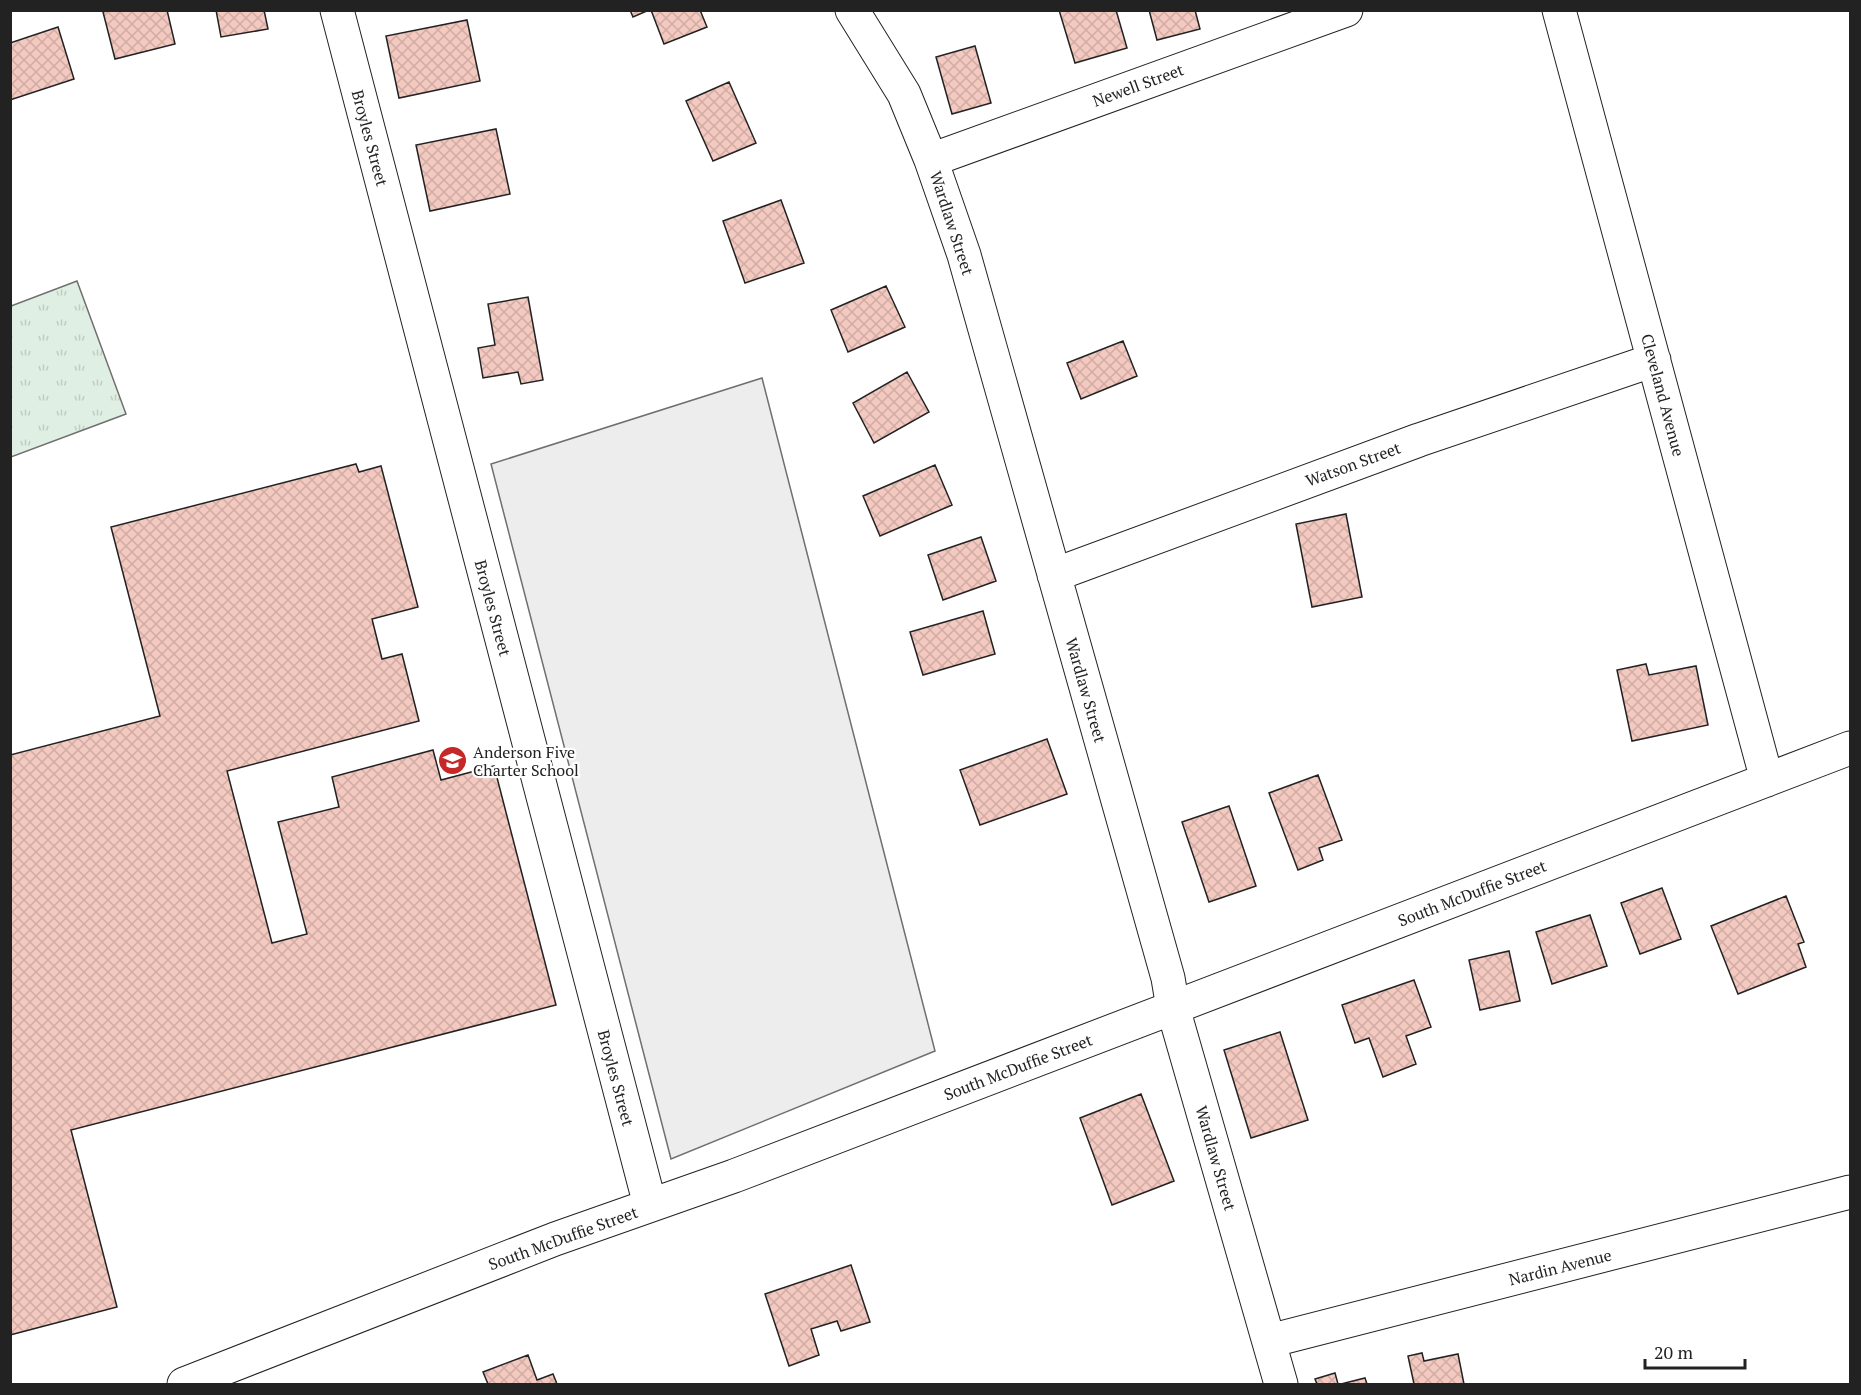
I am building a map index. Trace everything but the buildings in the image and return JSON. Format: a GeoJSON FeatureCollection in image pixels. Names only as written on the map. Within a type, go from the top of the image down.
{"type":"FeatureCollection","features":[{"type":"Feature","properties":{"kind":"street","name":"Broyles Street"},"geometry":{"type":"LineString","coordinates":[[337,10],[650,1205]]}},
{"type":"Feature","properties":{"kind":"street","name":"Wardlaw Street"},"geometry":{"type":"LineString","coordinates":[[852,10],[904,94],[931,160],[964,255],[1168,978],[1173,1008],[1281,1384]]}},
{"type":"Feature","properties":{"kind":"street","name":"Newell Street"},"geometry":{"type":"LineString","coordinates":[[931,160],[1346,10]]}},
{"type":"Feature","properties":{"kind":"street","name":"Cleveland Avenue"},"geometry":{"type":"LineString","coordinates":[[1559,10],[1767,780]]}},
{"type":"Feature","properties":{"kind":"street","name":"Watson Street"},"geometry":{"type":"LineString","coordinates":[[1054,575],[1419,440],[1654,360]]}},
{"type":"Feature","properties":{"kind":"street","name":"South McDuffie Street"},"geometry":{"type":"LineString","coordinates":[[184,1384],[555,1239],[734,1176],[1851,748]]}},
{"type":"Feature","properties":{"kind":"street","name":"Nardin Avenue"},"geometry":{"type":"LineString","coordinates":[[1269,1341],[1851,1192]]}},
{"type":"Feature","properties":{"kind":"green space"},"geometry":{"type":"Polygon","coordinates":[[[77,281],[126,414],[11,457],[11,306],[77,281]]]}},
{"type":"Feature","properties":{"kind":"shaded area"},"geometry":{"type":"Polygon","coordinates":[[[762,378],[935,1051],[671,1159],[491,464],[762,378]]]}},
{"type":"Feature","properties":{"kind":"place","name":"Anderson Five Charter School"},"geometry":{"type":"Point","coordinates":[452,761]}}]}
